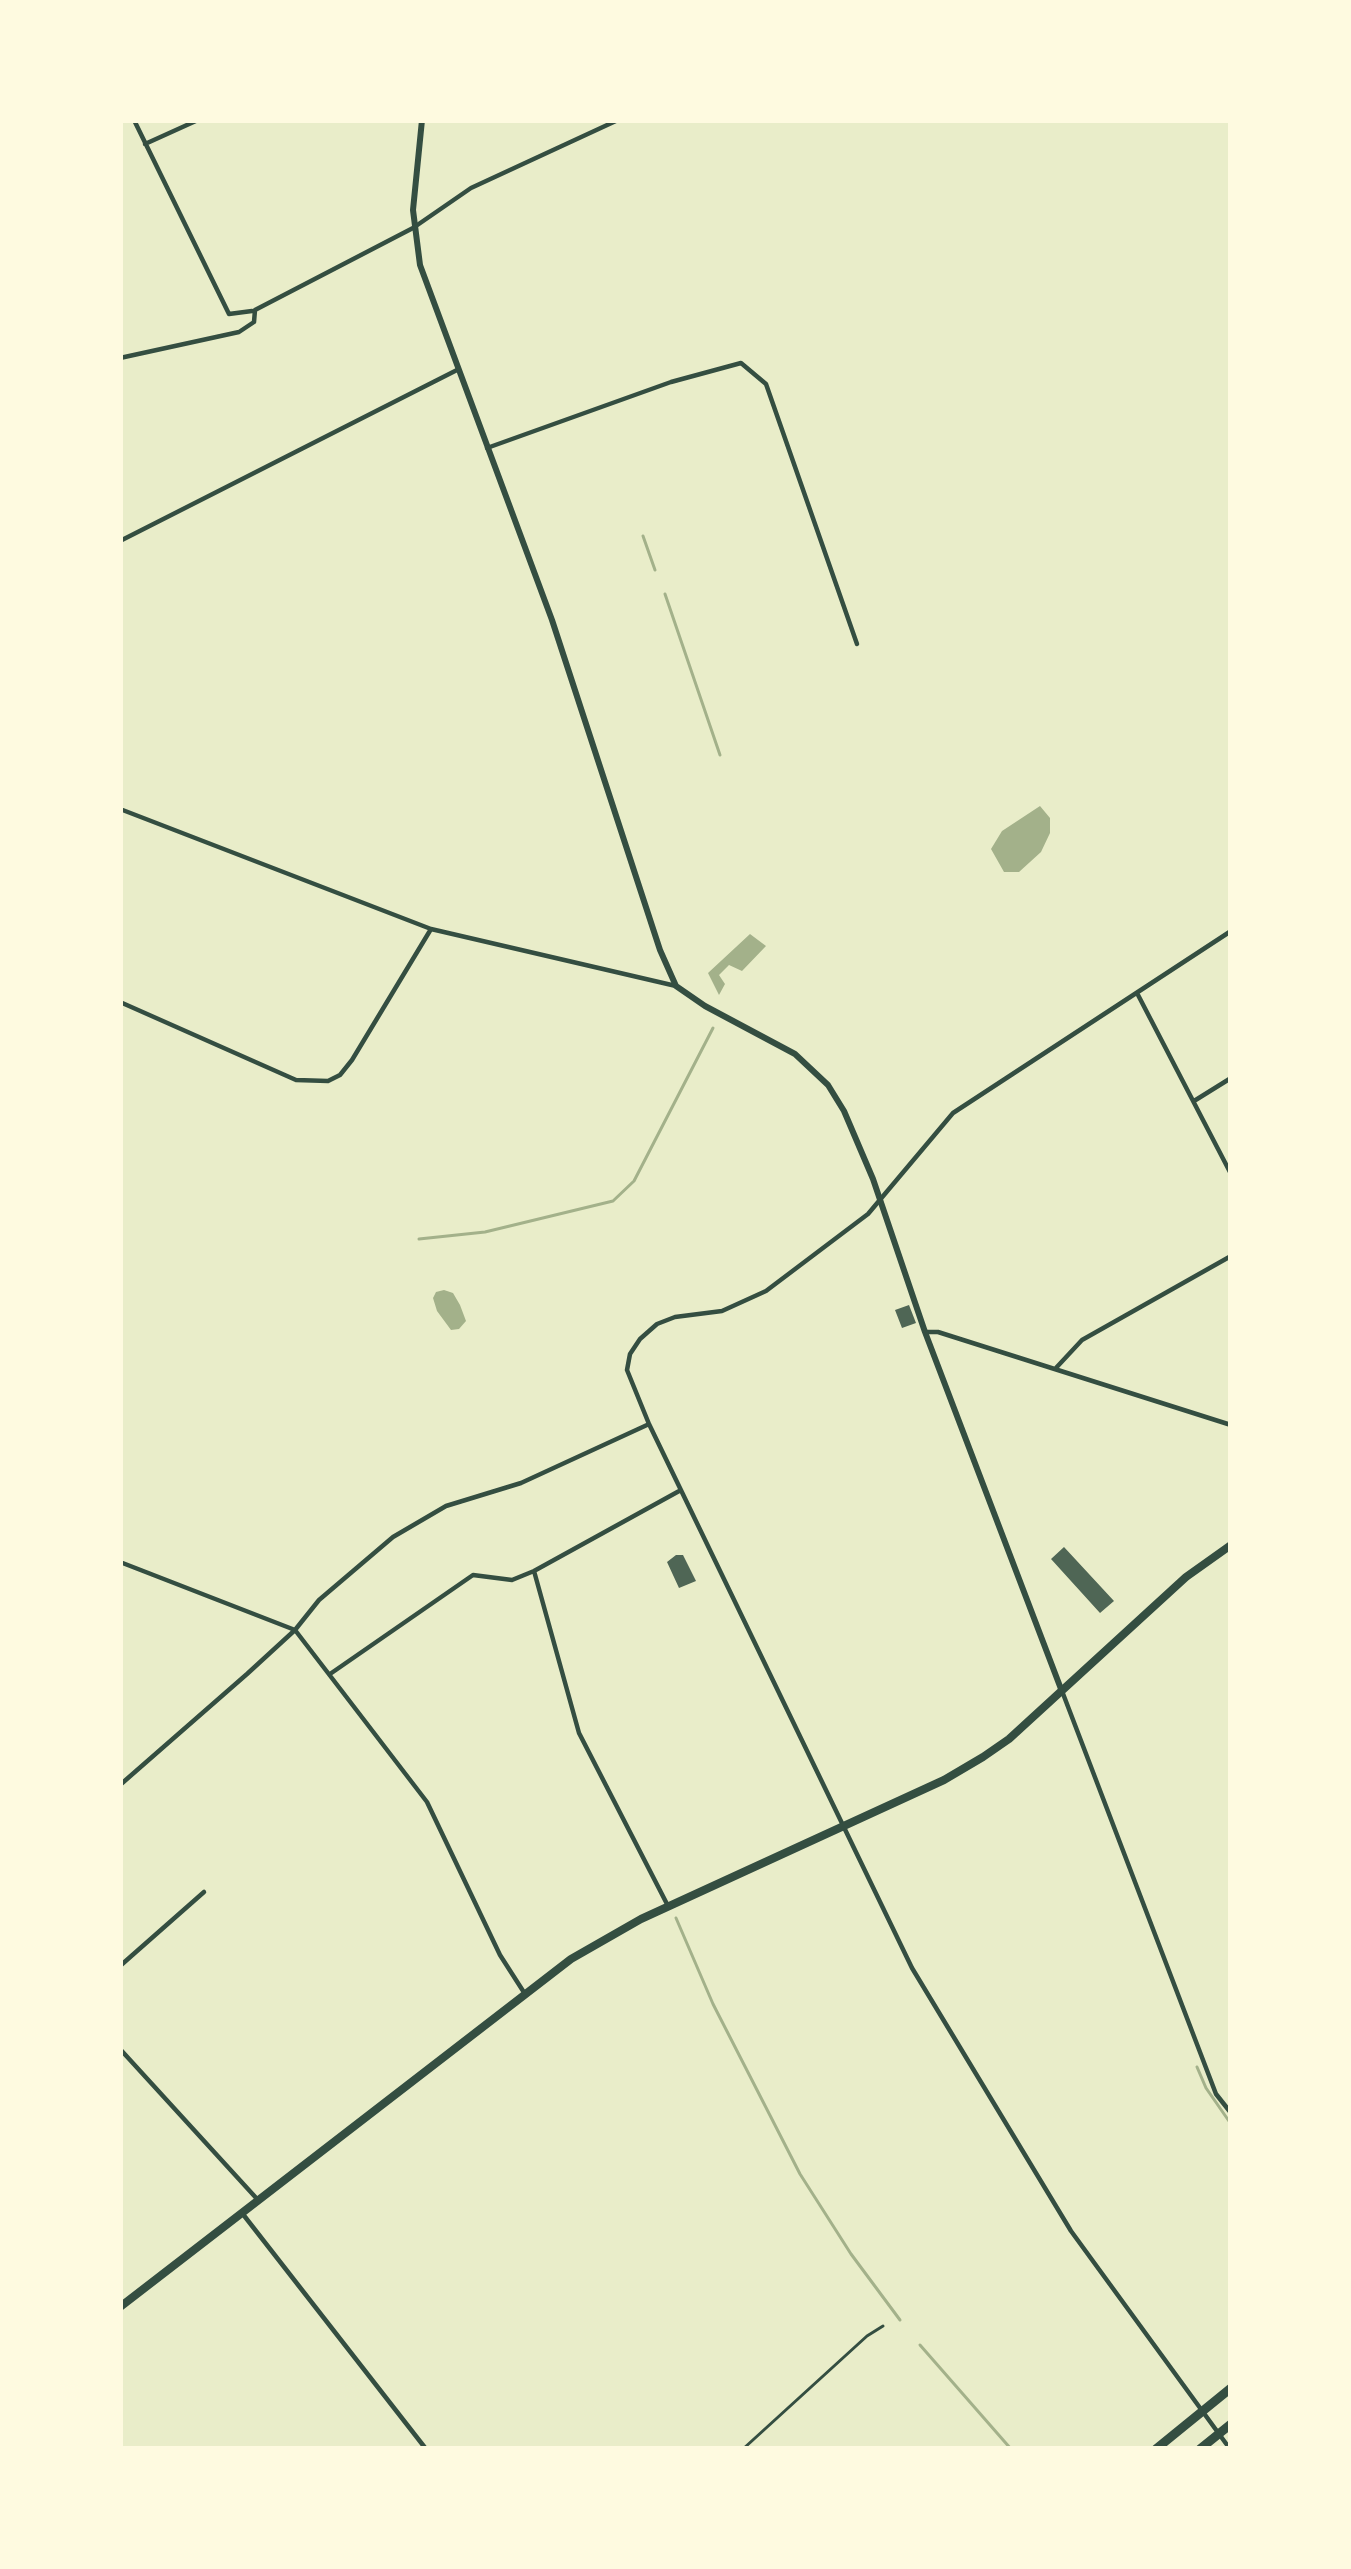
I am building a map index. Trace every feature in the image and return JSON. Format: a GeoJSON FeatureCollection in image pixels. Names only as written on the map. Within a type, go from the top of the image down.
{"type":"FeatureCollection","features":[{"type":"Feature","properties":{"kind":"highway"},"geometry":{"type":"LineString","coordinates":[[1156,2449],[1231,2388]]}},
{"type":"Feature","properties":{"kind":"highway"},"geometry":{"type":"LineString","coordinates":[[1200,2449],[1231,2424]]}},
{"type":"Feature","properties":{"kind":"main road"},"geometry":{"type":"LineString","coordinates":[[120,2307],[594,1945],[668,1906],[944,1780],[983,1757],[1186,1577],[1231,1545]]}},
{"type":"Feature","properties":{"kind":"street"},"geometry":{"type":"LineString","coordinates":[[134,120],[229,314],[239,316],[413,228],[471,188],[618,120]]}},
{"type":"Feature","properties":{"kind":"street"},"geometry":{"type":"LineString","coordinates":[[145,144],[198,120]]}},
{"type":"Feature","properties":{"kind":"street"},"geometry":{"type":"LineString","coordinates":[[422,120],[413,210],[420,265],[551,620],[654,933],[676,986]]}},
{"type":"Feature","properties":{"kind":"street"},"geometry":{"type":"LineString","coordinates":[[120,358],[239,332],[254,322],[255,310]]}},
{"type":"Feature","properties":{"kind":"street"},"geometry":{"type":"LineString","coordinates":[[487,448],[671,382],[741,363],[766,384],[857,644]]}},
{"type":"Feature","properties":{"kind":"street"},"geometry":{"type":"LineString","coordinates":[[120,541],[457,370]]}},
{"type":"Feature","properties":{"kind":"street"},"geometry":{"type":"LineString","coordinates":[[120,809],[431,929],[676,986],[795,1054],[816,1072],[852,1127],[925,1332],[1216,2094],[1231,2113]]}},
{"type":"Feature","properties":{"kind":"street"},"geometry":{"type":"LineString","coordinates":[[120,1002],[296,1080],[328,1081],[352,1060],[431,929]]}},
{"type":"Feature","properties":{"kind":"street"},"geometry":{"type":"LineString","coordinates":[[1231,931],[953,1113],[853,1228],[754,1297],[722,1311],[675,1317],[640,1339],[627,1370],[912,1968],[1071,2231],[1231,2449]]}},
{"type":"Feature","properties":{"kind":"street"},"geometry":{"type":"LineString","coordinates":[[1137,992],[1231,1174]]}},
{"type":"Feature","properties":{"kind":"street"},"geometry":{"type":"LineString","coordinates":[[1194,1101],[1231,1078]]}},
{"type":"Feature","properties":{"kind":"street"},"geometry":{"type":"LineString","coordinates":[[1055,1369],[1082,1340],[1231,1256]]}},
{"type":"Feature","properties":{"kind":"street"},"geometry":{"type":"LineString","coordinates":[[925,1332],[938,1332],[1231,1425]]}},
{"type":"Feature","properties":{"kind":"street"},"geometry":{"type":"LineString","coordinates":[[120,1785],[393,1537],[427,1516],[521,1483],[650,1424]]}},
{"type":"Feature","properties":{"kind":"street"},"geometry":{"type":"LineString","coordinates":[[330,1674],[472,1575],[512,1580],[681,1490]]}},
{"type":"Feature","properties":{"kind":"street"},"geometry":{"type":"LineString","coordinates":[[120,1562],[295,1630],[428,1802],[500,1955],[525,1994]]}},
{"type":"Feature","properties":{"kind":"street"},"geometry":{"type":"LineString","coordinates":[[534,1571],[579,1733],[668,1906]]}},
{"type":"Feature","properties":{"kind":"street"},"geometry":{"type":"LineString","coordinates":[[120,1966],[204,1892]]}},
{"type":"Feature","properties":{"kind":"street"},"geometry":{"type":"LineString","coordinates":[[120,2049],[259,2200]]}},
{"type":"Feature","properties":{"kind":"street"},"geometry":{"type":"LineString","coordinates":[[242,2213],[426,2449]]}},
{"type":"Feature","properties":{"kind":"path"},"geometry":{"type":"LineString","coordinates":[[743,2449],[883,2326]]}},
{"type":"Feature","properties":{"kind":"shaded area"},"geometry":{"type":"Polygon","coordinates":[[[1040,806],[1050,818],[1050,833],[1041,852],[1019,872],[1004,872],[991,849],[1002,831],[1040,806]]]}},
{"type":"Feature","properties":{"kind":"shaded area"},"geometry":{"type":"Polygon","coordinates":[[[750,934],[766,946],[742,971],[729,965],[719,975],[725,984],[719,995],[708,973],[750,934]]]}},
{"type":"Feature","properties":{"kind":"shaded area"},"geometry":{"type":"Polygon","coordinates":[[[444,1290],[453,1293],[460,1305],[466,1321],[459,1329],[451,1330],[437,1311],[433,1298],[444,1290]]]}},
{"type":"Feature","properties":{"kind":"building"},"geometry":{"type":"Polygon","coordinates":[[[909,1305],[916,1323],[902,1328],[895,1310],[909,1305]]]}},
{"type":"Feature","properties":{"kind":"building"},"geometry":{"type":"Polygon","coordinates":[[[1064,1547],[1114,1601],[1100,1613],[1051,1559],[1064,1547]]]}},
{"type":"Feature","properties":{"kind":"building"},"geometry":{"type":"Polygon","coordinates":[[[683,1555],[696,1581],[679,1588],[667,1562],[683,1555]]]}},
{"type":"Feature","properties":{"kind":"waterway"},"geometry":{"type":"LineString","coordinates":[[643,536],[655,570]]}},
{"type":"Feature","properties":{"kind":"waterway"},"geometry":{"type":"LineString","coordinates":[[665,594],[720,755]]}},
{"type":"Feature","properties":{"kind":"waterway"},"geometry":{"type":"LineString","coordinates":[[419,1239],[485,1232],[613,1201],[634,1181],[713,1028]]}},
{"type":"Feature","properties":{"kind":"waterway"},"geometry":{"type":"LineString","coordinates":[[676,1918],[713,2004],[800,2174],[900,2320]]}},
{"type":"Feature","properties":{"kind":"waterway"},"geometry":{"type":"LineString","coordinates":[[1197,2067],[1231,2124]]}},
{"type":"Feature","properties":{"kind":"waterway"},"geometry":{"type":"LineString","coordinates":[[920,2345],[1011,2449]]}}]}
